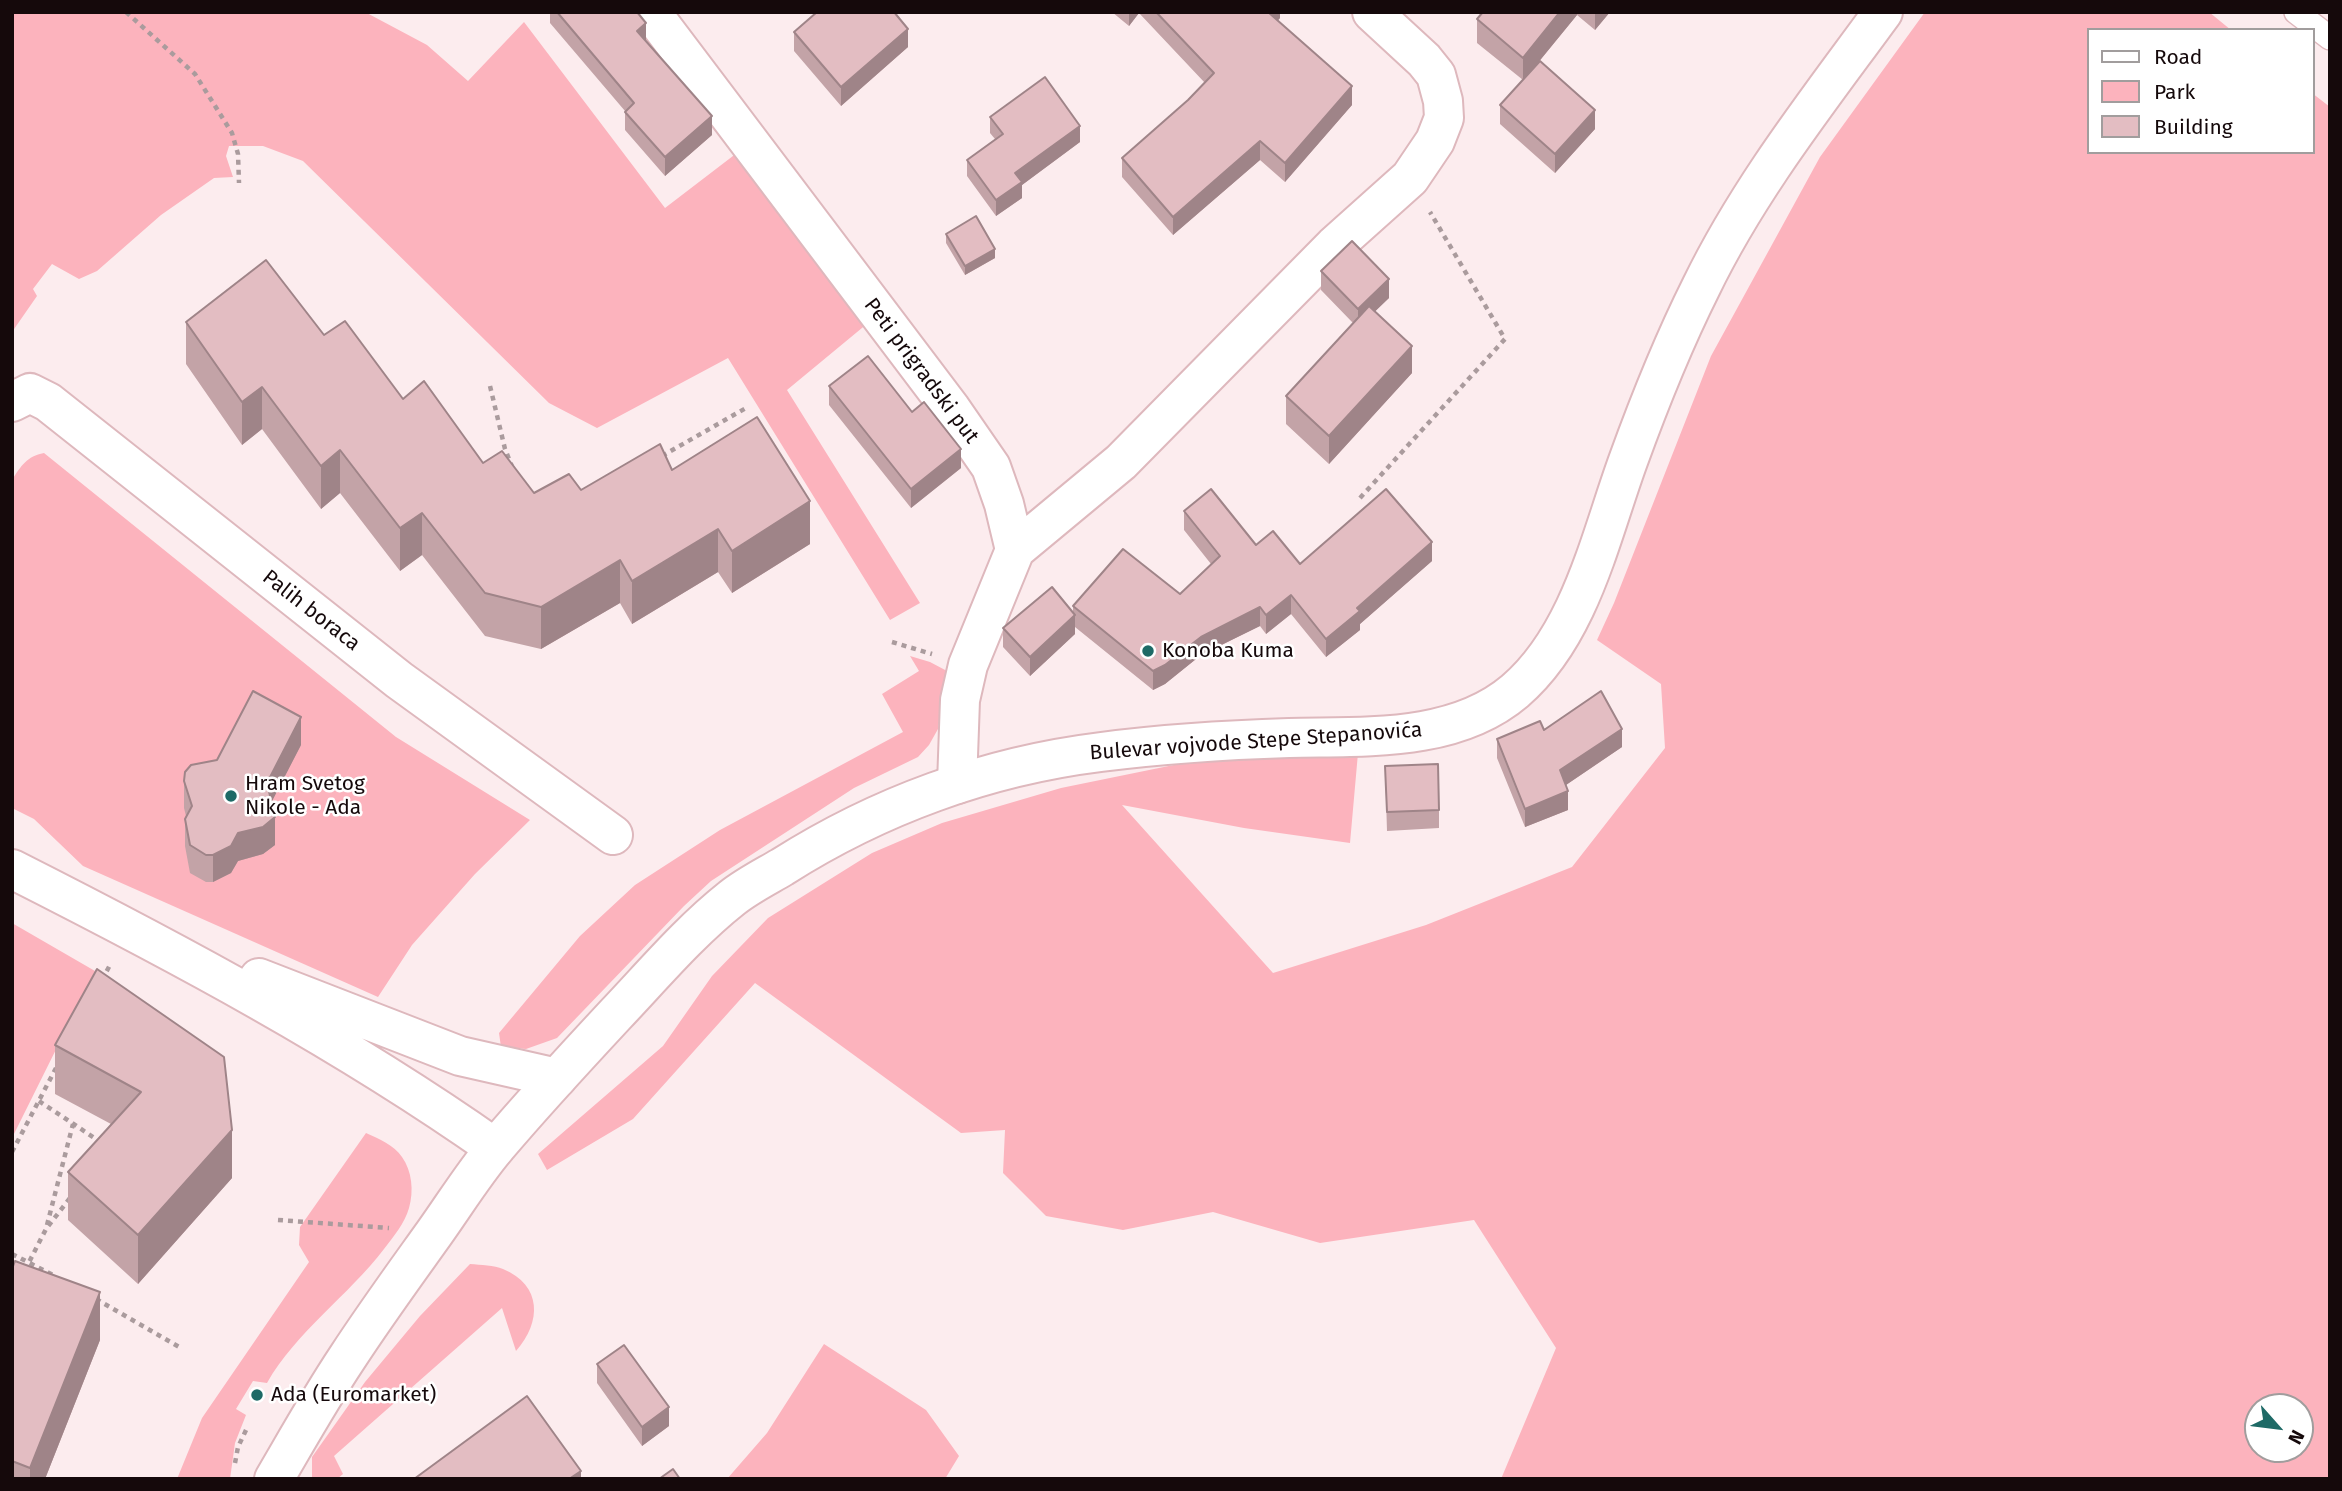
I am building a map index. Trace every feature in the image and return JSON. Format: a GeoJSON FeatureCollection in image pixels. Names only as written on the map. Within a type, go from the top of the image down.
{"type":"FeatureCollection","features":[{"type":"Feature","properties":{"kind":"street","name":"Peti prigradski put"},"geometry":{"type":"LineString","coordinates":[[651,12],[951,409],[990,467],[1004,504],[1015,550]]}},
{"type":"Feature","properties":{"kind":"street"},"geometry":{"type":"LineString","coordinates":[[957,784],[960,700],[968,665],[1015,550],[1121,462],[1334,246],[1410,178],[1439,130],[1444,118],[1443,101],[1436,75],[1424,60],[1372,12]]}},
{"type":"Feature","properties":{"kind":"street","name":"Bulevar vojvode Stepe Stepanovića"},"geometry":{"type":"LineString","coordinates":[[274,1479],[347,1357],[495,1148],[700,926],[736,895],[844,830],[875,815],[957,784],[1037,762],[1168,745],[1324,738],[1433,729],[1473,716],[1510,696],[1536,671],[1558,638],[1579,596],[1605,537],[1627,463],[1700,288],[1724,244],[1788,142],[1883,12]]}},
{"type":"Feature","properties":{"kind":"street","name":"Palih boraca"},"geometry":{"type":"LineString","coordinates":[[12,402],[30,393],[48,402],[399,680],[613,835]]}},
{"type":"Feature","properties":{"kind":"street"},"geometry":{"type":"LineString","coordinates":[[12,869],[126,927],[352,1054],[430,1102],[495,1148]]}},
{"type":"Feature","properties":{"kind":"street"},"geometry":{"type":"LineString","coordinates":[[126,927],[460,1056],[557,1078]]}},
{"type":"Feature","properties":{"kind":"lane"},"geometry":{"type":"LineString","coordinates":[[2296,12],[2330,38]]}},
{"type":"Feature","properties":{"kind":"path"},"geometry":{"type":"LineString","coordinates":[[126,12],[195,74],[232,133],[238,154],[239,183]]}},
{"type":"Feature","properties":{"kind":"path"},"geometry":{"type":"LineString","coordinates":[[1360,498],[1505,339],[1410,178]]}},
{"type":"Feature","properties":{"kind":"path"},"geometry":{"type":"LineString","coordinates":[[490,386],[514,477]]}},
{"type":"Feature","properties":{"kind":"path"},"geometry":{"type":"LineString","coordinates":[[650,463],[746,408]]}},
{"type":"Feature","properties":{"kind":"path"},"geometry":{"type":"LineString","coordinates":[[97,990],[110,965]]}},
{"type":"Feature","properties":{"kind":"path"},"geometry":{"type":"LineString","coordinates":[[12,1152],[58,1064]]}},
{"type":"Feature","properties":{"kind":"path"},"geometry":{"type":"LineString","coordinates":[[39,1101],[109,1147]]}},
{"type":"Feature","properties":{"kind":"path"},"geometry":{"type":"LineString","coordinates":[[46,1229],[73,1124]]}},
{"type":"Feature","properties":{"kind":"path"},"geometry":{"type":"LineString","coordinates":[[21,1280],[46,1229],[77,1188]]}},
{"type":"Feature","properties":{"kind":"path"},"geometry":{"type":"LineString","coordinates":[[278,1220],[396,1228]]}},
{"type":"Feature","properties":{"kind":"path"},"geometry":{"type":"LineString","coordinates":[[12,1254],[63,1281]]}},
{"type":"Feature","properties":{"kind":"path"},"geometry":{"type":"LineString","coordinates":[[86,1294],[181,1348]]}},
{"type":"Feature","properties":{"kind":"path"},"geometry":{"type":"LineString","coordinates":[[233,1471],[238,1447],[247,1428]]}},
{"type":"Feature","properties":{"kind":"green space"},"geometry":{"type":"Polygon","coordinates":[[[12,12],[365,12],[427,45],[468,81],[524,22],[665,208],[746,146],[868,323],[787,390],[920,603],[890,620],[728,358],[597,428],[549,403],[303,161],[263,146],[229,146],[226,156],[233,177],[214,178],[161,215],[97,271],[79,279],[52,264],[33,289],[37,296],[12,332],[12,12]]]}},
{"type":"Feature","properties":{"kind":"green space"},"geometry":{"type":"Polygon","coordinates":[[[1925,12],[2209,12],[2229,28],[2086,28],[2086,154],[2314,154],[2314,95],[2330,107],[2330,1479],[1501,1479],[1556,1348],[1474,1220],[1320,1243],[1213,1212],[1123,1230],[1046,1216],[1003,1173],[1005,1130],[961,1133],[755,983],[633,1119],[547,1170],[538,1154],[663,1046],[712,976],[768,918],[872,853],[942,823],[1061,788],[1203,759],[1358,753],[1350,843],[1244,828],[1122,805],[1273,973],[1426,925],[1572,867],[1665,748],[1661,684],[1597,640],[1711,356],[1820,157],[1925,12]]]}},
{"type":"Feature","properties":{"kind":"green space"},"geometry":{"type":"Polygon","coordinates":[[[44,453],[396,737],[530,820],[475,874],[412,945],[378,997],[83,866],[34,819],[12,808],[12,480],[29,459],[44,453]]]}},
{"type":"Feature","properties":{"kind":"green space"},"geometry":{"type":"Polygon","coordinates":[[[910,656],[947,671],[938,729],[918,757],[854,788],[711,881],[557,1038],[526,1049],[501,1047],[499,1033],[580,936],[635,885],[720,830],[903,732],[882,694],[919,671],[910,656]]]}},
{"type":"Feature","properties":{"kind":"green space"},"geometry":{"type":"Polygon","coordinates":[[[12,923],[95,971],[12,1138],[12,923]]]}},
{"type":"Feature","properties":{"kind":"green space"},"geometry":{"type":"Polygon","coordinates":[[[366,1133],[391,1146],[405,1163],[412,1188],[411,1202],[405,1219],[355,1283],[292,1347],[267,1383],[253,1381],[236,1409],[246,1415],[235,1443],[230,1479],[177,1479],[202,1418],[309,1262],[299,1245],[300,1227],[366,1133]]]}},
{"type":"Feature","properties":{"kind":"green space"},"geometry":{"type":"Polygon","coordinates":[[[470,1264],[499,1268],[525,1284],[534,1305],[534,1317],[525,1340],[516,1351],[502,1308],[334,1456],[343,1474],[337,1479],[312,1479],[312,1457],[365,1382],[420,1316],[470,1264]]]}},
{"type":"Feature","properties":{"kind":"green space"},"geometry":{"type":"Polygon","coordinates":[[[824,1344],[926,1410],[959,1456],[945,1479],[727,1479],[767,1433],[824,1344]]]}},
{"type":"Feature","properties":{"kind":"building"},"geometry":{"type":"Polygon","coordinates":[[[557,12],[637,12],[646,23],[637,31],[712,116],[665,157],[625,112],[634,103],[557,12]]]}},
{"type":"Feature","properties":{"kind":"building"},"geometry":{"type":"Polygon","coordinates":[[[817,12],[894,12],[908,29],[841,87],[794,32],[817,12]]]}},
{"type":"Feature","properties":{"kind":"building"},"geometry":{"type":"Polygon","coordinates":[[[1156,12],[1268,12],[1352,86],[1285,163],[1260,141],[1173,217],[1122,158],[1188,100],[1214,73],[1156,12]]]}},
{"type":"Feature","properties":{"kind":"building"},"geometry":{"type":"Polygon","coordinates":[[[1483,12],[1560,12],[1523,58],[1477,19],[1483,12]]]}},
{"type":"Feature","properties":{"kind":"building"},"geometry":{"type":"Polygon","coordinates":[[[1540,61],[1595,110],[1555,154],[1500,105],[1540,61]]]}},
{"type":"Feature","properties":{"kind":"building"},"geometry":{"type":"Polygon","coordinates":[[[1045,77],[1080,126],[1015,173],[1022,182],[996,200],[967,160],[1003,134],[990,117],[1045,77]]]}},
{"type":"Feature","properties":{"kind":"building"},"geometry":{"type":"Polygon","coordinates":[[[976,216],[995,249],[965,266],[946,234],[976,216]]]}},
{"type":"Feature","properties":{"kind":"building"},"geometry":{"type":"Polygon","coordinates":[[[1352,241],[1389,279],[1358,309],[1321,271],[1352,241]]]}},
{"type":"Feature","properties":{"kind":"building"},"geometry":{"type":"Polygon","coordinates":[[[266,260],[324,335],[345,321],[403,399],[424,381],[483,463],[502,451],[534,493],[569,474],[581,490],[660,444],[672,470],[757,417],[810,501],[732,551],[718,529],[632,581],[620,560],[541,607],[485,593],[422,513],[400,528],[340,450],[321,466],[262,387],[242,402],[186,322],[266,260]]]}},
{"type":"Feature","properties":{"kind":"building"},"geometry":{"type":"Polygon","coordinates":[[[1369,306],[1412,346],[1329,436],[1286,396],[1369,306]]]}},
{"type":"Feature","properties":{"kind":"building"},"geometry":{"type":"Polygon","coordinates":[[[868,356],[912,412],[924,402],[961,449],[911,489],[829,386],[868,356]]]}},
{"type":"Feature","properties":{"kind":"building"},"geometry":{"type":"Polygon","coordinates":[[[1211,489],[1256,545],[1273,531],[1300,564],[1386,489],[1432,542],[1357,608],[1360,611],[1326,639],[1291,595],[1266,615],[1260,607],[1201,637],[1153,671],[1073,606],[1123,549],[1180,594],[1220,556],[1184,511],[1211,489]]]}},
{"type":"Feature","properties":{"kind":"building"},"geometry":{"type":"Polygon","coordinates":[[[1052,587],[1075,615],[1030,657],[1003,628],[1052,587]]]}},
{"type":"Feature","properties":{"kind":"building","name":"Hram Svetog Nikole - Ada"},"geometry":{"type":"Polygon","coordinates":[[[253,691],[301,717],[267,783],[275,817],[263,827],[238,833],[231,846],[213,855],[206,855],[190,845],[185,819],[192,806],[184,781],[185,772],[191,765],[217,760],[253,691]]]}},
{"type":"Feature","properties":{"kind":"building"},"geometry":{"type":"Polygon","coordinates":[[[1601,691],[1622,729],[1560,770],[1568,791],[1525,809],[1497,739],[1540,721],[1544,730],[1601,691]]]}},
{"type":"Feature","properties":{"kind":"building"},"geometry":{"type":"Polygon","coordinates":[[[1438,764],[1439,810],[1387,812],[1385,766],[1438,764]]]}},
{"type":"Feature","properties":{"kind":"building"},"geometry":{"type":"Polygon","coordinates":[[[97,969],[224,1057],[232,1130],[138,1235],[68,1172],[141,1092],[55,1045],[97,969]]]}},
{"type":"Feature","properties":{"kind":"building"},"geometry":{"type":"Polygon","coordinates":[[[15,1261],[100,1292],[30,1468],[12,1461],[12,1269],[15,1261]]]}},
{"type":"Feature","properties":{"kind":"building"},"geometry":{"type":"Polygon","coordinates":[[[624,1345],[669,1407],[642,1427],[597,1364],[624,1345]]]}},
{"type":"Feature","properties":{"kind":"building"},"geometry":{"type":"Polygon","coordinates":[[[527,1396],[581,1471],[569,1479],[414,1479],[527,1396]]]}},
{"type":"Feature","properties":{"kind":"building"},"geometry":{"type":"Polygon","coordinates":[[[673,1469],[680,1479],[659,1479],[673,1469]]]}},
{"type":"Feature","properties":{"kind":"place","name":"Konoba Kuma"},"geometry":{"type":"Point","coordinates":[1148,651]}},
{"type":"Feature","properties":{"kind":"place","name":"Hram Svetog Nikole - Ada"},"geometry":{"type":"Point","coordinates":[231,796]}},
{"type":"Feature","properties":{"kind":"place","name":"Ada (Euromarket)"},"geometry":{"type":"Point","coordinates":[257,1395]}}]}
